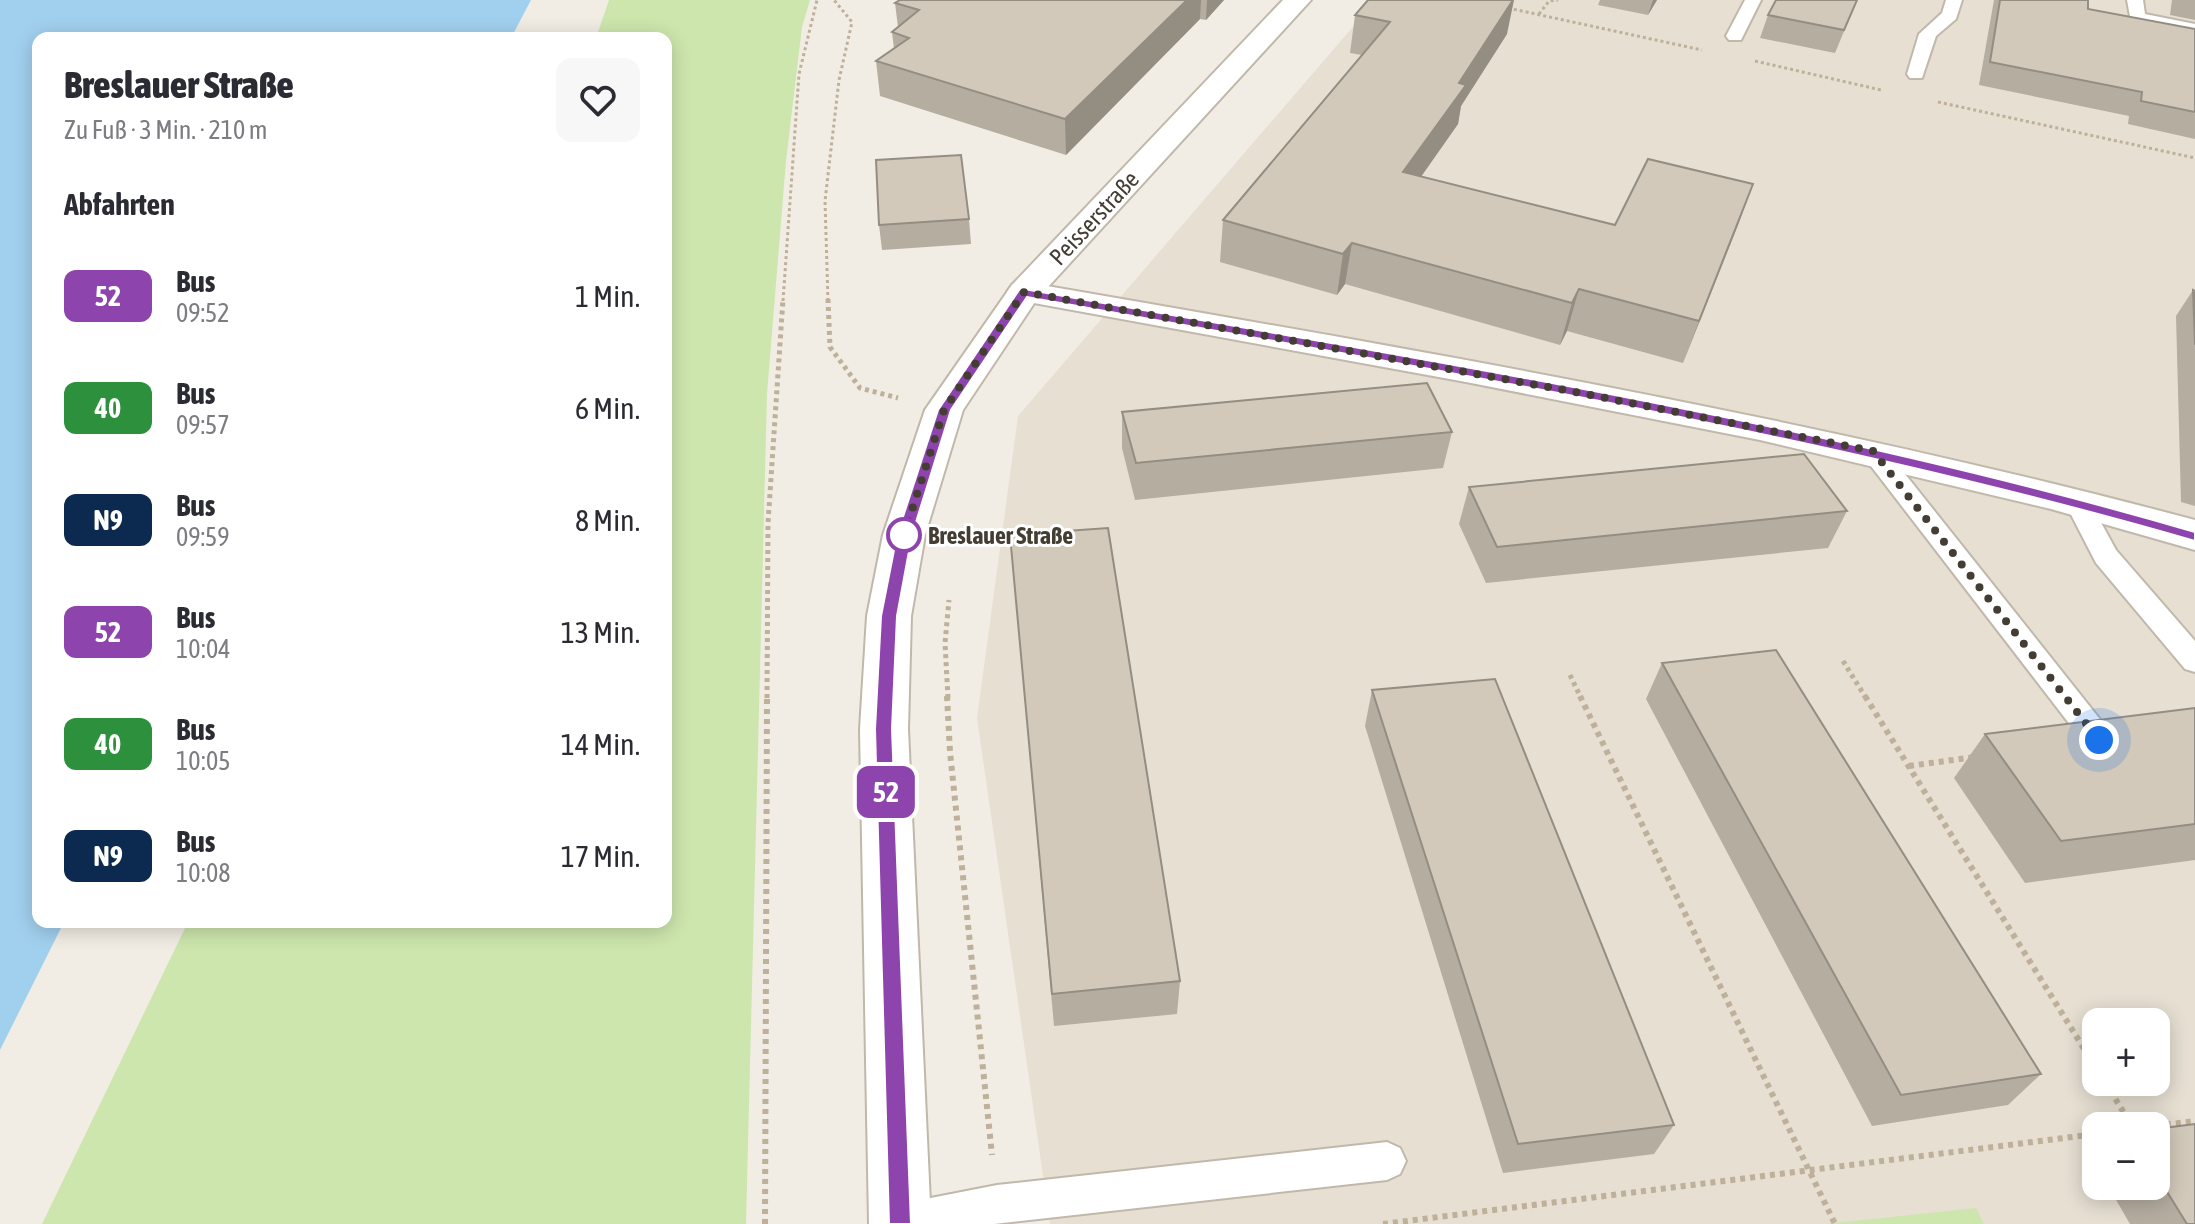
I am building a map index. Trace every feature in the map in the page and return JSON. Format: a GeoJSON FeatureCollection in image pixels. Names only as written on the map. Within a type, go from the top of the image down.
{"type":"FeatureCollection","features":[{"type":"Feature","properties":{"kind":"street","name":"Peisserstraße"},"geometry":{"type":"LineString","coordinates":[[900,1224],[884,729],[888,630],[904,535],[944,410],[1024,292],[1298,0]]}},
{"type":"Feature","properties":{"kind":"street"},"geometry":{"type":"LineString","coordinates":[[1024,292],[1570,391],[1873,451],[2077,501],[2195,535]]}},
{"type":"Feature","properties":{"kind":"lane"},"geometry":{"type":"LineString","coordinates":[[1735,36],[1753,0]]}},
{"type":"Feature","properties":{"kind":"lane"},"geometry":{"type":"LineString","coordinates":[[1916,74],[1928,34],[1950,15],[1954,0]]}},
{"type":"Feature","properties":{"kind":"lane"},"geometry":{"type":"LineString","coordinates":[[2135,0],[2137,18],[2195,29]]}},
{"type":"Feature","properties":{"kind":"lane"},"geometry":{"type":"LineString","coordinates":[[1873,451],[2099,740]]}},
{"type":"Feature","properties":{"kind":"lane"},"geometry":{"type":"LineString","coordinates":[[2077,501],[2106,556],[2195,661]]}},
{"type":"Feature","properties":{"kind":"lane"},"geometry":{"type":"LineString","coordinates":[[900,1224],[997,1204],[1387,1161]]}},
{"type":"Feature","properties":{"kind":"path"},"geometry":{"type":"LineString","coordinates":[[765,1224],[768,523],[799,74],[817,0]]}},
{"type":"Feature","properties":{"kind":"path"},"geometry":{"type":"LineString","coordinates":[[834,0],[852,22],[839,80],[825,201],[830,347],[860,388],[944,410]]}},
{"type":"Feature","properties":{"kind":"path"},"geometry":{"type":"LineString","coordinates":[[1539,14],[1549,1],[1558,0]]}},
{"type":"Feature","properties":{"kind":"path"},"geometry":{"type":"LineString","coordinates":[[1495,6],[1715,53]]}},
{"type":"Feature","properties":{"kind":"path"},"geometry":{"type":"LineString","coordinates":[[1745,59],[1895,93]]}},
{"type":"Feature","properties":{"kind":"path"},"geometry":{"type":"LineString","coordinates":[[1925,99],[2195,158]]}},
{"type":"Feature","properties":{"kind":"path"},"geometry":{"type":"LineString","coordinates":[[950,589],[945,643],[950,752],[997,1204]]}},
{"type":"Feature","properties":{"kind":"path"},"geometry":{"type":"LineString","coordinates":[[1843,661],[2082,1045]]}},
{"type":"Feature","properties":{"kind":"path"},"geometry":{"type":"LineString","coordinates":[[1570,675],[1835,1224]]}},
{"type":"Feature","properties":{"kind":"path"},"geometry":{"type":"LineString","coordinates":[[2170,1124],[2195,1121]]}},
{"type":"Feature","properties":{"kind":"path"},"geometry":{"type":"LineString","coordinates":[[1383,1224],[2082,1136]]}},
{"type":"Feature","properties":{"kind":"shaded area"},"geometry":{"type":"Polygon","coordinates":[[[1376,0],[2195,0],[2195,1224],[1050,1224],[977,718],[1018,416],[1376,0]]]}},
{"type":"Feature","properties":{"kind":"green space"},"geometry":{"type":"Polygon","coordinates":[[[609,0],[810,0],[802,27],[786,161],[767,394],[746,1224],[42,1224],[185,928],[672,928],[672,32],[598,32],[609,0]]]}},
{"type":"Feature","properties":{"kind":"green space"},"geometry":{"type":"Polygon","coordinates":[[[1976,1208],[1984,1224],[1826,1224],[1976,1208]]]}},
{"type":"Feature","properties":{"kind":"water"},"geometry":{"type":"Polygon","coordinates":[[[0,0],[531,0],[514,32],[32,32],[32,928],[61,928],[0,1050],[0,0]]]}},
{"type":"Feature","properties":{"kind":"building"},"geometry":{"type":"Polygon","coordinates":[[[900,0],[1187,0],[1065,119],[876,61],[909,38],[892,32],[919,10],[895,3],[900,0]]]}},
{"type":"Feature","properties":{"kind":"building"},"geometry":{"type":"Polygon","coordinates":[[[1368,0],[1513,0],[1459,83],[1466,85],[1403,172],[1615,225],[1648,159],[1753,184],[1699,321],[1579,289],[1572,303],[1352,243],[1343,254],[1223,220],[1390,22],[1355,15],[1368,0]]]}},
{"type":"Feature","properties":{"kind":"building"},"geometry":{"type":"Polygon","coordinates":[[[1776,0],[1857,0],[1844,30],[1768,15],[1776,0]]]}},
{"type":"Feature","properties":{"kind":"building"},"geometry":{"type":"Polygon","coordinates":[[[2000,0],[2088,0],[2088,9],[2195,29],[2195,112],[2141,101],[2142,92],[1990,62],[2000,0]]]}},
{"type":"Feature","properties":{"kind":"building"},"geometry":{"type":"Polygon","coordinates":[[[961,155],[969,219],[879,225],[876,160],[961,155]]]}},
{"type":"Feature","properties":{"kind":"building"},"geometry":{"type":"Polygon","coordinates":[[[2193,290],[2195,291],[2195,345],[2193,290]]]}},
{"type":"Feature","properties":{"kind":"building"},"geometry":{"type":"Polygon","coordinates":[[[1427,383],[1452,432],[1136,463],[1122,412],[1427,383]]]}},
{"type":"Feature","properties":{"kind":"building"},"geometry":{"type":"Polygon","coordinates":[[[1804,454],[1847,511],[1497,547],[1469,487],[1804,454]]]}},
{"type":"Feature","properties":{"kind":"building"},"geometry":{"type":"Polygon","coordinates":[[[1108,528],[1180,981],[1052,994],[1010,535],[1108,528]]]}},
{"type":"Feature","properties":{"kind":"building"},"geometry":{"type":"Polygon","coordinates":[[[1776,650],[2041,1074],[1901,1095],[1662,663],[1776,650]]]}},
{"type":"Feature","properties":{"kind":"building"},"geometry":{"type":"Polygon","coordinates":[[[1495,679],[1674,1125],[1518,1144],[1372,690],[1495,679]]]}},
{"type":"Feature","properties":{"kind":"building"},"geometry":{"type":"Polygon","coordinates":[[[2195,708],[2195,824],[2061,841],[1985,734],[2195,708]]]}},
{"type":"Feature","properties":{"kind":"building"},"geometry":{"type":"Polygon","coordinates":[[[2195,1124],[2195,1224],[2187,1224],[2170,1197],[2170,1127],[2195,1124]]]}},
{"type":"Feature","properties":{"kind":"bus line","name":"52"},"geometry":{"type":"LineString","coordinates":[[900,1224],[884,729],[889,616],[904,535],[944,410],[1024,292],[1570,391],[1873,451],[2077,501],[2195,535]]}},
{"type":"Feature","properties":{"kind":"place","name":"Breslauer Straße"},"geometry":{"type":"Point","coordinates":[904,535]}},
{"type":"Feature","properties":{"kind":"route"},"geometry":{"type":"LineString","coordinates":[[904,535],[944,410],[1024,292],[1570,391],[1873,451],[2099,740]]}}]}
